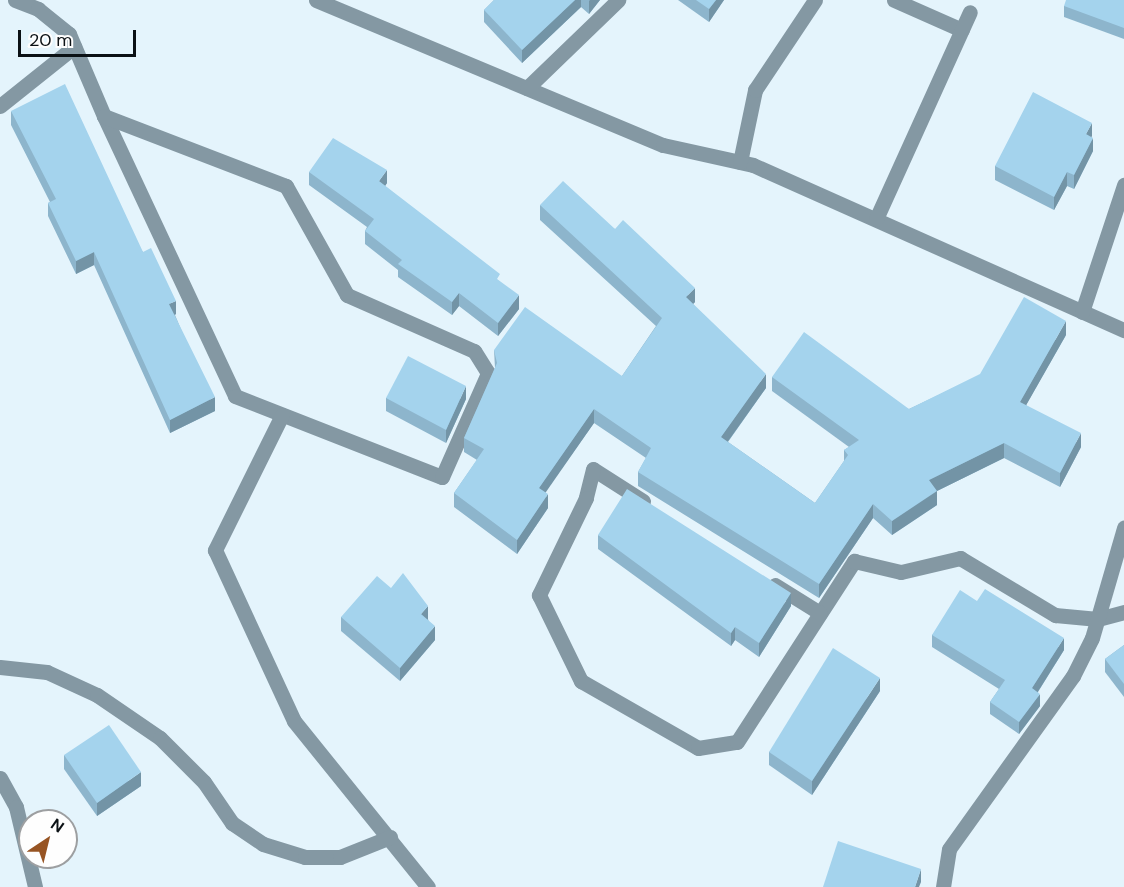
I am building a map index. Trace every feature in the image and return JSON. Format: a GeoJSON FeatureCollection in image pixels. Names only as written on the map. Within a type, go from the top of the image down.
{"type":"FeatureCollection","features":[{"type":"Feature","properties":{"kind":"street"},"geometry":{"type":"LineString","coordinates":[[15,0],[38,9],[69,34],[104,116],[235,396],[442,477],[488,373],[474,351],[347,295],[286,186],[104,116]]}},
{"type":"Feature","properties":{"kind":"street"},"geometry":{"type":"LineString","coordinates":[[316,0],[351,7],[527,88],[663,145],[740,162],[876,219],[1124,330]]}},
{"type":"Feature","properties":{"kind":"street"},"geometry":{"type":"LineString","coordinates":[[527,88],[618,0]]}},
{"type":"Feature","properties":{"kind":"street"},"geometry":{"type":"LineString","coordinates":[[740,162],[755,90],[814,0]]}},
{"type":"Feature","properties":{"kind":"street"},"geometry":{"type":"LineString","coordinates":[[894,0],[962,30]]}},
{"type":"Feature","properties":{"kind":"street"},"geometry":{"type":"LineString","coordinates":[[876,219],[970,12]]}},
{"type":"Feature","properties":{"kind":"street"},"geometry":{"type":"LineString","coordinates":[[0,106],[74,47]]}},
{"type":"Feature","properties":{"kind":"street"},"geometry":{"type":"LineString","coordinates":[[1082,312],[1124,185]]}},
{"type":"Feature","properties":{"kind":"street"},"geometry":{"type":"LineString","coordinates":[[282,415],[215,550],[294,721],[390,837],[428,887]]}},
{"type":"Feature","properties":{"kind":"street"},"geometry":{"type":"LineString","coordinates":[[662,513],[593,469],[586,498],[539,595],[581,681],[698,748],[737,742],[854,561],[901,572],[960,558],[1055,615],[1098,619],[1124,612]]}},
{"type":"Feature","properties":{"kind":"street"},"geometry":{"type":"LineString","coordinates":[[943,887],[949,849],[1073,676],[1098,619],[1124,528]]}},
{"type":"Feature","properties":{"kind":"street"},"geometry":{"type":"LineString","coordinates":[[761,576],[820,613]]}},
{"type":"Feature","properties":{"kind":"street"},"geometry":{"type":"LineString","coordinates":[[0,667],[47,672],[97,695],[160,738],[204,782],[232,823],[263,844],[305,857],[340,857],[390,837]]}},
{"type":"Feature","properties":{"kind":"street"},"geometry":{"type":"LineString","coordinates":[[0,778],[16,807],[35,887]]}},
{"type":"Feature","properties":{"kind":"building"},"geometry":{"type":"Polygon","coordinates":[[[494,0],[575,0],[522,50],[484,10],[494,0]]]}},
{"type":"Feature","properties":{"kind":"building"},"geometry":{"type":"Polygon","coordinates":[[[696,0],[716,0],[709,9],[696,0]]]}},
{"type":"Feature","properties":{"kind":"building"},"geometry":{"type":"Polygon","coordinates":[[[1066,0],[1124,0],[1124,28],[1064,6],[1066,0]]]}},
{"type":"Feature","properties":{"kind":"building"},"geometry":{"type":"Polygon","coordinates":[[[65,84],[143,252],[151,248],[176,301],[169,304],[215,397],[170,420],[94,252],[76,261],[48,203],[56,199],[11,111],[65,84]]]}},
{"type":"Feature","properties":{"kind":"building"},"geometry":{"type":"Polygon","coordinates":[[[1033,92],[1092,123],[1086,134],[1093,138],[1074,175],[1067,172],[1054,197],[995,166],[1033,92]]]}},
{"type":"Feature","properties":{"kind":"building"},"geometry":{"type":"Polygon","coordinates":[[[333,138],[387,170],[379,181],[500,274],[497,279],[519,295],[498,323],[459,293],[452,302],[398,264],[402,260],[365,231],[374,219],[309,172],[333,138]]]}},
{"type":"Feature","properties":{"kind":"building"},"geometry":{"type":"Polygon","coordinates":[[[563,181],[615,229],[623,220],[695,288],[686,297],[766,374],[721,437],[815,503],[848,455],[844,450],[859,440],[772,377],[804,332],[909,409],[980,374],[1024,297],[1066,321],[1020,402],[1081,433],[1060,473],[1004,443],[929,480],[937,491],[892,521],[873,504],[819,584],[638,472],[651,448],[594,409],[539,488],[548,494],[517,540],[454,493],[484,449],[464,438],[497,363],[494,350],[525,307],[622,376],[662,318],[540,205],[563,181]]]}},
{"type":"Feature","properties":{"kind":"building"},"geometry":{"type":"Polygon","coordinates":[[[408,356],[466,386],[446,430],[386,398],[408,356]]]}},
{"type":"Feature","properties":{"kind":"building"},"geometry":{"type":"Polygon","coordinates":[[[627,489],[791,593],[759,643],[735,627],[731,633],[598,535],[627,489]]]}},
{"type":"Feature","properties":{"kind":"building"},"geometry":{"type":"Polygon","coordinates":[[[403,573],[428,606],[421,614],[435,626],[400,668],[341,617],[377,576],[391,588],[403,573]]]}},
{"type":"Feature","properties":{"kind":"building"},"geometry":{"type":"Polygon","coordinates":[[[985,589],[1064,638],[1032,688],[1040,694],[1019,722],[990,702],[1005,680],[932,635],[960,590],[977,601],[985,589]]]}},
{"type":"Feature","properties":{"kind":"building"},"geometry":{"type":"Polygon","coordinates":[[[1124,645],[1124,684],[1105,659],[1124,645]]]}},
{"type":"Feature","properties":{"kind":"building"},"geometry":{"type":"Polygon","coordinates":[[[833,648],[880,678],[812,781],[769,752],[833,648]]]}},
{"type":"Feature","properties":{"kind":"building"},"geometry":{"type":"Polygon","coordinates":[[[109,725],[141,772],[97,803],[64,755],[109,725]]]}},
{"type":"Feature","properties":{"kind":"building"},"geometry":{"type":"Polygon","coordinates":[[[838,841],[921,869],[915,887],[823,887],[838,841]]]}}]}
